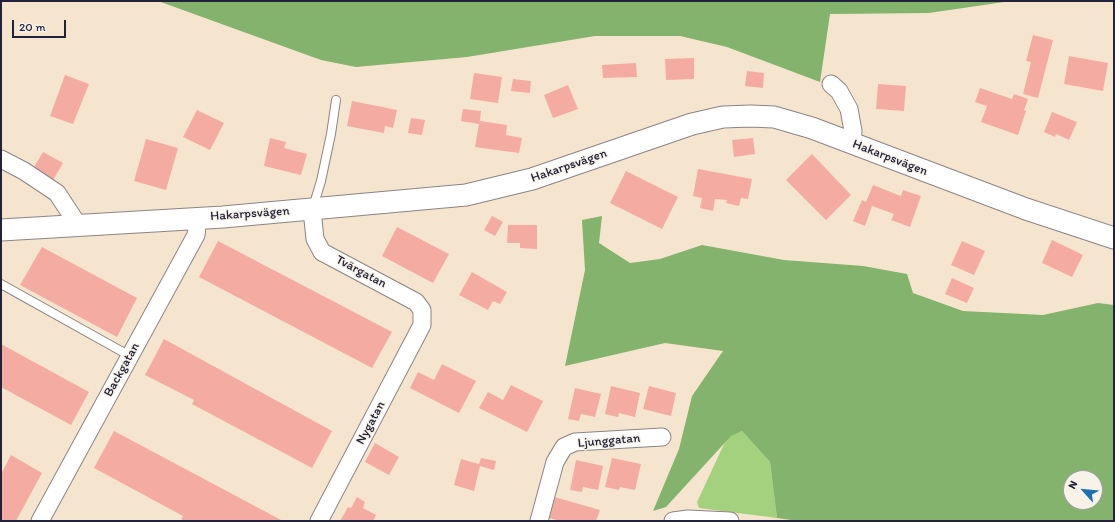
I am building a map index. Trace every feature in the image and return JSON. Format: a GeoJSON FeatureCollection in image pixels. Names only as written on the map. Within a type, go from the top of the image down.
{"type":"FeatureCollection","features":[{"type":"Feature","properties":{"kind":"street"},"geometry":{"type":"LineString","coordinates":[[831,84],[839,91],[849,109],[853,131],[852,143]]}},
{"type":"Feature","properties":{"kind":"street","name":"Hakarpsvägen"},"geometry":{"type":"LineString","coordinates":[[1,230],[312,210],[466,195],[497,189],[532,179],[692,124],[722,117],[774,117],[812,128],[1026,209],[1114,238]]}},
{"type":"Feature","properties":{"kind":"street"},"geometry":{"type":"LineString","coordinates":[[1,159],[24,171],[57,193],[78,225]]}},
{"type":"Feature","properties":{"kind":"street","name":"Tvärgatan"},"geometry":{"type":"LineString","coordinates":[[312,210],[315,239],[322,252],[416,302],[422,310],[422,325]]}},
{"type":"Feature","properties":{"kind":"street","name":"Backgatan"},"geometry":{"type":"LineString","coordinates":[[40,521],[196,235],[198,218]]}},
{"type":"Feature","properties":{"kind":"street","name":"Nygatan"},"geometry":{"type":"LineString","coordinates":[[319,521],[422,325]]}},
{"type":"Feature","properties":{"kind":"street","name":"Ljunggatan"},"geometry":{"type":"LineString","coordinates":[[539,521],[555,462],[564,447],[576,442],[662,436]]}},
{"type":"Feature","properties":{"kind":"street"},"geometry":{"type":"LineString","coordinates":[[673,521],[679,519],[710,519],[730,521]]}},
{"type":"Feature","properties":{"kind":"lane"},"geometry":{"type":"LineString","coordinates":[[312,210],[321,181],[332,134],[336,100]]}},
{"type":"Feature","properties":{"kind":"lane"},"geometry":{"type":"LineString","coordinates":[[1,284],[130,356]]}},
{"type":"Feature","properties":{"kind":"green space"},"geometry":{"type":"Polygon","coordinates":[[[158,1],[1011,1],[929,13],[830,14],[820,82],[727,47],[680,36],[595,36],[467,57],[356,67],[321,60],[158,1]]]}},
{"type":"Feature","properties":{"kind":"green space"},"geometry":{"type":"Polygon","coordinates":[[[602,216],[599,243],[630,263],[660,259],[702,245],[784,260],[863,266],[907,274],[913,293],[963,311],[1043,315],[1098,303],[1114,305],[1114,521],[798,521],[777,518],[770,462],[742,431],[731,436],[666,507],[653,511],[679,449],[692,396],[723,351],[665,343],[565,366],[585,270],[582,220],[602,216]]]}},
{"type":"Feature","properties":{"kind":"green space"},"geometry":{"type":"Polygon","coordinates":[[[742,431],[770,462],[777,518],[699,508],[697,502],[725,442],[731,435],[742,431]]]}},
{"type":"Feature","properties":{"kind":"building"},"geometry":{"type":"Polygon","coordinates":[[[1033,35],[1053,40],[1038,98],[1023,94],[1031,62],[1026,61],[1033,35]]]}},
{"type":"Feature","properties":{"kind":"building"},"geometry":{"type":"Polygon","coordinates":[[[1069,56],[1108,63],[1103,91],[1064,84],[1069,56]]]}},
{"type":"Feature","properties":{"kind":"building"},"geometry":{"type":"Polygon","coordinates":[[[694,58],[694,79],[666,80],[665,59],[694,58]]]}},
{"type":"Feature","properties":{"kind":"building"},"geometry":{"type":"Polygon","coordinates":[[[636,63],[637,77],[603,78],[602,65],[636,63]]]}},
{"type":"Feature","properties":{"kind":"building"},"geometry":{"type":"Polygon","coordinates":[[[747,71],[764,73],[763,88],[745,86],[747,71]]]}},
{"type":"Feature","properties":{"kind":"building"},"geometry":{"type":"Polygon","coordinates":[[[474,73],[502,77],[498,103],[470,99],[474,73]]]}},
{"type":"Feature","properties":{"kind":"building"},"geometry":{"type":"Polygon","coordinates":[[[65,75],[89,84],[73,124],[50,116],[65,75]]]}},
{"type":"Feature","properties":{"kind":"building"},"geometry":{"type":"Polygon","coordinates":[[[513,79],[531,81],[530,93],[511,91],[513,79]]]}},
{"type":"Feature","properties":{"kind":"building"},"geometry":{"type":"Polygon","coordinates":[[[878,84],[906,86],[904,111],[876,109],[878,84]]]}},
{"type":"Feature","properties":{"kind":"building"},"geometry":{"type":"Polygon","coordinates":[[[568,85],[578,109],[553,118],[544,95],[568,85]]]}},
{"type":"Feature","properties":{"kind":"building"},"geometry":{"type":"Polygon","coordinates":[[[980,88],[1012,99],[1014,94],[1028,99],[1024,110],[1026,111],[1018,135],[981,122],[987,106],[975,102],[980,88]]]}},
{"type":"Feature","properties":{"kind":"building"},"geometry":{"type":"Polygon","coordinates":[[[352,101],[397,110],[393,128],[385,126],[384,133],[347,126],[352,101]]]}},
{"type":"Feature","properties":{"kind":"building"},"geometry":{"type":"Polygon","coordinates":[[[463,109],[481,111],[480,121],[507,125],[506,135],[522,138],[519,153],[475,147],[479,124],[461,121],[463,109]]]}},
{"type":"Feature","properties":{"kind":"building"},"geometry":{"type":"Polygon","coordinates":[[[197,110],[224,123],[210,150],[183,137],[197,110]]]}},
{"type":"Feature","properties":{"kind":"building"},"geometry":{"type":"Polygon","coordinates":[[[1052,112],[1077,122],[1069,140],[1056,134],[1055,137],[1044,132],[1052,112]]]}},
{"type":"Feature","properties":{"kind":"building"},"geometry":{"type":"Polygon","coordinates":[[[411,118],[425,120],[422,135],[408,133],[411,118]]]}},
{"type":"Feature","properties":{"kind":"building"},"geometry":{"type":"Polygon","coordinates":[[[270,138],[286,142],[284,148],[307,154],[301,175],[264,166],[270,138]]]}},
{"type":"Feature","properties":{"kind":"building"},"geometry":{"type":"Polygon","coordinates":[[[753,138],[755,154],[734,157],[732,140],[753,138]]]}},
{"type":"Feature","properties":{"kind":"building"},"geometry":{"type":"Polygon","coordinates":[[[146,139],[178,148],[166,190],[134,181],[146,139]]]}},
{"type":"Feature","properties":{"kind":"building"},"geometry":{"type":"Polygon","coordinates":[[[43,152],[63,163],[53,180],[33,169],[43,152]]]}},
{"type":"Feature","properties":{"kind":"building"},"geometry":{"type":"Polygon","coordinates":[[[812,154],[851,195],[826,220],[786,180],[812,154]]]}},
{"type":"Feature","properties":{"kind":"building"},"geometry":{"type":"Polygon","coordinates":[[[698,169],[752,179],[748,199],[741,198],[739,206],[726,203],[727,200],[715,199],[713,211],[700,208],[702,198],[693,196],[698,169]]]}},
{"type":"Feature","properties":{"kind":"building"},"geometry":{"type":"Polygon","coordinates":[[[626,171],[678,197],[662,229],[610,203],[626,171]]]}},
{"type":"Feature","properties":{"kind":"building"},"geometry":{"type":"Polygon","coordinates":[[[873,185],[901,196],[903,190],[921,196],[910,227],[891,220],[894,214],[872,206],[865,226],[853,221],[862,200],[866,202],[873,185]]]}},
{"type":"Feature","properties":{"kind":"building"},"geometry":{"type":"Polygon","coordinates":[[[492,216],[503,222],[495,236],[484,230],[492,216]]]}},
{"type":"Feature","properties":{"kind":"building"},"geometry":{"type":"Polygon","coordinates":[[[508,225],[537,225],[537,249],[520,248],[520,243],[507,243],[508,225]]]}},
{"type":"Feature","properties":{"kind":"building"},"geometry":{"type":"Polygon","coordinates":[[[397,227],[449,254],[433,283],[382,256],[397,227]]]}},
{"type":"Feature","properties":{"kind":"building"},"geometry":{"type":"Polygon","coordinates":[[[1052,240],[1083,255],[1072,277],[1042,263],[1052,240]]]}},
{"type":"Feature","properties":{"kind":"building"},"geometry":{"type":"Polygon","coordinates":[[[218,241],[392,332],[372,368],[199,277],[218,241]]]}},
{"type":"Feature","properties":{"kind":"building"},"geometry":{"type":"Polygon","coordinates":[[[962,241],[985,251],[974,275],[951,265],[962,241]]]}},
{"type":"Feature","properties":{"kind":"building"},"geometry":{"type":"Polygon","coordinates":[[[42,247],[137,298],[117,337],[20,285],[42,247]]]}},
{"type":"Feature","properties":{"kind":"building"},"geometry":{"type":"Polygon","coordinates":[[[472,272],[507,292],[500,304],[493,301],[488,310],[459,295],[472,272]]]}},
{"type":"Feature","properties":{"kind":"building"},"geometry":{"type":"Polygon","coordinates":[[[952,278],[974,288],[967,303],[945,294],[952,278]]]}},
{"type":"Feature","properties":{"kind":"building"},"geometry":{"type":"Polygon","coordinates":[[[164,339],[332,431],[312,468],[192,404],[194,400],[145,375],[164,339]]]}},
{"type":"Feature","properties":{"kind":"building"},"geometry":{"type":"Polygon","coordinates":[[[1,344],[89,392],[71,425],[1,387],[1,344]]]}},
{"type":"Feature","properties":{"kind":"building"},"geometry":{"type":"Polygon","coordinates":[[[442,364],[476,381],[459,413],[410,388],[418,372],[434,380],[442,364]]]}},
{"type":"Feature","properties":{"kind":"building"},"geometry":{"type":"Polygon","coordinates":[[[511,385],[543,401],[527,432],[479,408],[488,392],[503,400],[511,385]]]}},
{"type":"Feature","properties":{"kind":"building"},"geometry":{"type":"Polygon","coordinates":[[[611,386],[640,393],[635,417],[619,413],[618,417],[605,414],[611,386]]]}},
{"type":"Feature","properties":{"kind":"building"},"geometry":{"type":"Polygon","coordinates":[[[649,386],[676,393],[671,416],[643,409],[649,386]]]}},
{"type":"Feature","properties":{"kind":"building"},"geometry":{"type":"Polygon","coordinates":[[[575,388],[601,394],[595,417],[581,414],[579,421],[568,419],[575,388]]]}},
{"type":"Feature","properties":{"kind":"building"},"geometry":{"type":"Polygon","coordinates":[[[114,431],[283,521],[185,521],[181,519],[183,516],[94,468],[114,431]]]}},
{"type":"Feature","properties":{"kind":"building"},"geometry":{"type":"Polygon","coordinates":[[[375,443],[399,457],[389,475],[365,462],[375,443]]]}},
{"type":"Feature","properties":{"kind":"building"},"geometry":{"type":"Polygon","coordinates":[[[11,455],[42,473],[16,521],[1,521],[1,474],[11,455]]]}},
{"type":"Feature","properties":{"kind":"building"},"geometry":{"type":"Polygon","coordinates":[[[481,458],[496,461],[494,470],[480,466],[474,491],[454,485],[461,459],[479,464],[481,458]]]}},
{"type":"Feature","properties":{"kind":"building"},"geometry":{"type":"Polygon","coordinates":[[[612,458],[641,464],[635,490],[620,487],[619,490],[605,487],[612,458]]]}},
{"type":"Feature","properties":{"kind":"building"},"geometry":{"type":"Polygon","coordinates":[[[576,460],[603,466],[598,490],[583,487],[582,492],[570,490],[576,460]]]}},
{"type":"Feature","properties":{"kind":"building"},"geometry":{"type":"Polygon","coordinates":[[[551,496],[600,510],[596,521],[561,521],[545,517],[551,496]]]}},
{"type":"Feature","properties":{"kind":"building"},"geometry":{"type":"Polygon","coordinates":[[[357,497],[365,502],[363,508],[376,515],[373,521],[340,521],[348,507],[351,508],[357,497]]]}}]}
